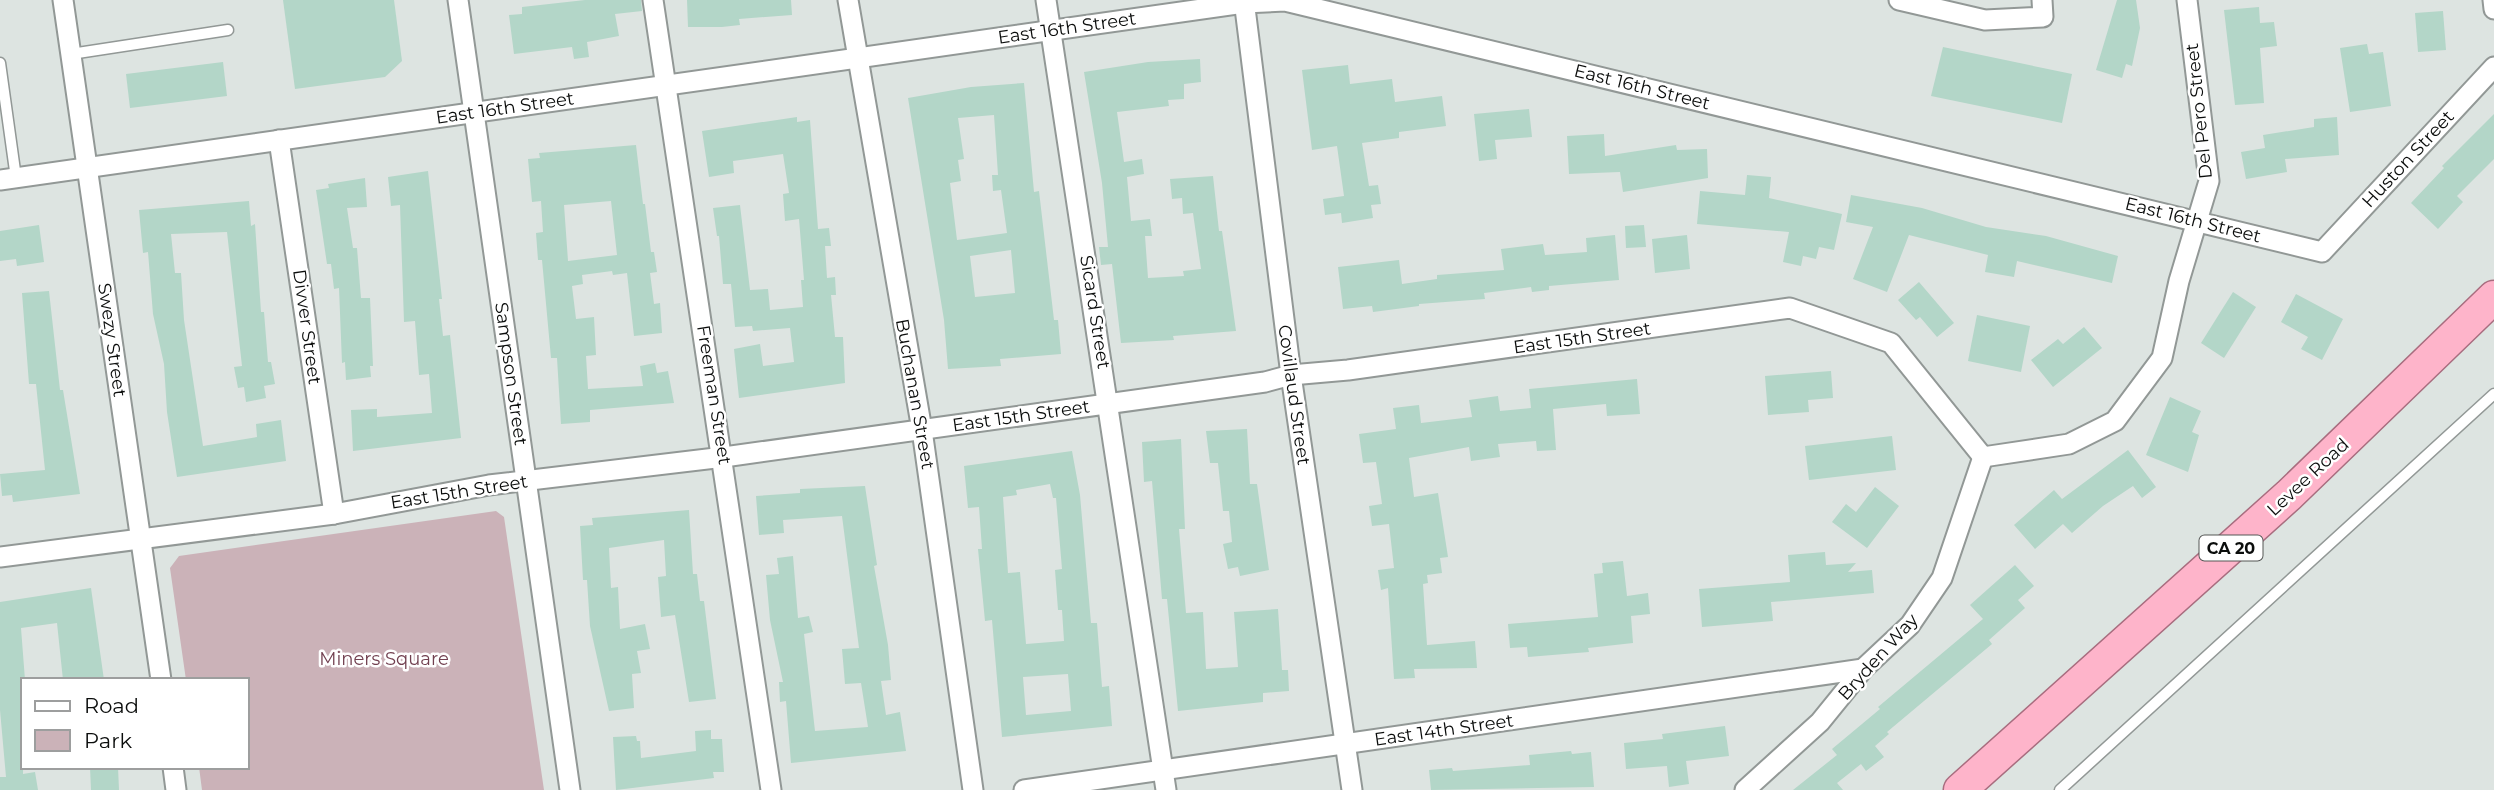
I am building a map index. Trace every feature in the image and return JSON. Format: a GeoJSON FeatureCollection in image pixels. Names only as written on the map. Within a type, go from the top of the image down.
{"type":"FeatureCollection","features":[{"type":"Feature","properties":{"kind":"highway","name":"Levee Road"},"geometry":{"type":"LineString","coordinates":[[1960,790],[2289,495],[2494,297]]}},
{"type":"Feature","properties":{"kind":"street","name":"Swezy Street"},"geometry":{"type":"LineString","coordinates":[[63,0],[161,678]]}},
{"type":"Feature","properties":{"kind":"street","name":"Sampson Street"},"geometry":{"type":"LineString","coordinates":[[458,0],[570,790]]}},
{"type":"Feature","properties":{"kind":"street","name":"Freeman Street"},"geometry":{"type":"LineString","coordinates":[[653,0],[724,457],[771,790]]}},
{"type":"Feature","properties":{"kind":"street","name":"Buchanan Street"},"geometry":{"type":"LineString","coordinates":[[848,0],[922,430],[973,790]]}},
{"type":"Feature","properties":{"kind":"street","name":"Sicard Street"},"geometry":{"type":"LineString","coordinates":[[1046,0],[1166,790]]}},
{"type":"Feature","properties":{"kind":"street"},"geometry":{"type":"LineString","coordinates":[[1899,0],[1985,20],[2042,8]]}},
{"type":"Feature","properties":{"kind":"street","name":"Del Pero Street"},"geometry":{"type":"LineString","coordinates":[[1983,457],[2069,444],[2115,421],[2162,358],[2209,181],[2187,0]]}},
{"type":"Feature","properties":{"kind":"street"},"geometry":{"type":"LineString","coordinates":[[2493,0],[2494,9]]}},
{"type":"Feature","properties":{"kind":"street","name":"East 16th Street"},"geometry":{"type":"LineString","coordinates":[[8,179],[1244,1],[1285,1],[2322,252]]}},
{"type":"Feature","properties":{"kind":"street","name":"Covillaud Street"},"geometry":{"type":"LineString","coordinates":[[1244,1],[1291,375],[1352,790]]}},
{"type":"Feature","properties":{"kind":"street","name":"Huston Street"},"geometry":{"type":"LineString","coordinates":[[2322,252],[2494,67]]}},
{"type":"Feature","properties":{"kind":"street","name":"Divver Street"},"geometry":{"type":"LineString","coordinates":[[279,140],[334,514]]}},
{"type":"Feature","properties":{"kind":"street","name":"East 15th Street"},"geometry":{"type":"LineString","coordinates":[[0,557],[334,514],[527,481],[724,457],[1265,382],[1291,375],[1349,370],[1790,309],[1891,342],[1983,457]]}},
{"type":"Feature","properties":{"kind":"street","name":"Bryden Way"},"geometry":{"type":"LineString","coordinates":[[1745,790],[1820,722],[1863,669],[1910,625],[1942,578],[1983,457]]}},
{"type":"Feature","properties":{"kind":"street","name":"East 14th Street"},"geometry":{"type":"LineString","coordinates":[[1024,790],[1863,669]]}},
{"type":"Feature","properties":{"kind":"street"},"geometry":{"type":"LineString","coordinates":[[173,769],[176,790]]}},
{"type":"Feature","properties":{"kind":"lane"},"geometry":{"type":"LineString","coordinates":[[71,54],[228,30]]}},
{"type":"Feature","properties":{"kind":"lane"},"geometry":{"type":"LineString","coordinates":[[0,63],[8,179]]}},
{"type":"Feature","properties":{"kind":"lane"},"geometry":{"type":"LineString","coordinates":[[2060,790],[2494,394]]}},
{"type":"Feature","properties":{"kind":"green space","name":"Miners Square"},"geometry":{"type":"Polygon","coordinates":[[[496,511],[504,517],[544,790],[202,790],[199,769],[248,769],[248,678],[186,678],[170,568],[179,556],[496,511]]]}},
{"type":"Feature","properties":{"kind":"building"},"geometry":{"type":"Polygon","coordinates":[[[283,0],[394,0],[402,61],[385,77],[295,89],[283,0]]]}},
{"type":"Feature","properties":{"kind":"building"},"geometry":{"type":"Polygon","coordinates":[[[585,0],[641,0],[642,11],[615,14],[619,36],[587,42],[589,57],[574,59],[572,47],[514,54],[509,15],[522,14],[522,7],[585,0]]]}},
{"type":"Feature","properties":{"kind":"building"},"geometry":{"type":"Polygon","coordinates":[[[687,0],[791,0],[792,15],[739,19],[740,25],[688,27],[687,0]]]}},
{"type":"Feature","properties":{"kind":"building"},"geometry":{"type":"Polygon","coordinates":[[[2117,0],[2136,0],[2140,28],[2132,66],[2126,64],[2122,78],[2096,70],[2117,0]]]}},
{"type":"Feature","properties":{"kind":"building"},"geometry":{"type":"Polygon","coordinates":[[[2259,7],[2260,23],[2274,22],[2277,46],[2260,48],[2264,103],[2235,105],[2224,10],[2259,7]]]}},
{"type":"Feature","properties":{"kind":"building"},"geometry":{"type":"Polygon","coordinates":[[[2443,11],[2446,50],[2418,52],[2415,13],[2443,11]]]}},
{"type":"Feature","properties":{"kind":"building"},"geometry":{"type":"Polygon","coordinates":[[[2367,44],[2369,54],[2383,52],[2391,106],[2350,112],[2340,48],[2367,44]]]}},
{"type":"Feature","properties":{"kind":"building"},"geometry":{"type":"Polygon","coordinates":[[[1943,47],[2072,74],[2062,123],[1931,96],[1943,47]]]}},
{"type":"Feature","properties":{"kind":"building"},"geometry":{"type":"Polygon","coordinates":[[[1200,59],[1201,82],[1184,84],[1184,99],[1168,100],[1169,106],[1117,112],[1124,162],[1142,159],[1144,174],[1127,177],[1131,221],[1150,219],[1152,236],[1145,236],[1148,278],[1184,276],[1183,271],[1201,269],[1193,213],[1183,214],[1182,198],[1172,199],[1170,179],[1213,176],[1219,231],[1222,231],[1236,331],[1173,336],[1174,340],[1121,343],[1112,264],[1101,265],[1099,247],[1108,247],[1102,183],[1084,72],[1148,62],[1200,59]]]}},
{"type":"Feature","properties":{"kind":"building"},"geometry":{"type":"Polygon","coordinates":[[[223,62],[227,96],[130,108],[126,74],[223,62]]]}},
{"type":"Feature","properties":{"kind":"building"},"geometry":{"type":"Polygon","coordinates":[[[1348,65],[1350,84],[1392,79],[1395,102],[1442,96],[1446,126],[1399,132],[1399,138],[1362,143],[1369,186],[1378,185],[1381,204],[1371,205],[1373,218],[1342,223],[1341,213],[1325,215],[1323,199],[1344,196],[1337,146],[1312,150],[1302,70],[1348,65]]]}},
{"type":"Feature","properties":{"kind":"building"},"geometry":{"type":"Polygon","coordinates":[[[1024,83],[1034,192],[1039,191],[1054,320],[1058,320],[1061,354],[1000,359],[1001,366],[948,369],[944,320],[908,98],[971,87],[1024,83]],[[994,115],[958,118],[964,159],[958,160],[961,181],[950,183],[957,240],[1007,233],[1001,190],[993,191],[992,175],[998,175],[994,115]],[[1011,250],[970,256],[975,297],[1015,293],[1011,250]]]}},
{"type":"Feature","properties":{"kind":"building"},"geometry":{"type":"Polygon","coordinates":[[[1529,109],[1532,137],[1495,140],[1497,159],[1479,161],[1474,114],[1529,109]]]}},
{"type":"Feature","properties":{"kind":"building"},"geometry":{"type":"Polygon","coordinates":[[[2494,114],[2494,159],[2457,196],[2463,202],[2438,229],[2411,203],[2444,168],[2442,166],[2494,114]]]}},
{"type":"Feature","properties":{"kind":"building"},"geometry":{"type":"Polygon","coordinates":[[[797,117],[797,122],[810,120],[818,229],[829,228],[831,246],[825,246],[827,278],[835,277],[836,295],[831,295],[835,337],[843,337],[845,383],[739,398],[734,349],[760,344],[763,366],[794,362],[790,328],[753,331],[752,326],[735,327],[731,284],[723,284],[719,236],[713,208],[740,205],[750,290],[768,289],[770,310],[803,307],[801,280],[804,280],[799,219],[785,221],[783,194],[789,193],[783,154],[733,161],[734,173],[709,177],[702,131],[797,117]]]}},
{"type":"Feature","properties":{"kind":"building"},"geometry":{"type":"Polygon","coordinates":[[[2337,117],[2339,155],[2285,159],[2287,172],[2246,179],[2241,152],[2265,148],[2263,135],[2314,127],[2314,119],[2337,117]]]}},
{"type":"Feature","properties":{"kind":"building"},"geometry":{"type":"Polygon","coordinates":[[[1604,134],[1605,156],[1676,145],[1677,150],[1707,149],[1708,178],[1623,192],[1620,172],[1569,174],[1567,136],[1604,134]]]}},
{"type":"Feature","properties":{"kind":"building"},"geometry":{"type":"Polygon","coordinates":[[[636,145],[643,204],[657,272],[650,273],[654,304],[660,303],[662,333],[634,336],[627,273],[613,275],[612,271],[582,275],[583,284],[572,286],[576,319],[594,317],[596,355],[586,356],[588,389],[643,386],[640,366],[655,363],[657,373],[668,371],[674,403],[590,410],[590,422],[561,424],[557,358],[551,358],[542,260],[538,260],[536,233],[543,232],[541,201],[532,202],[528,159],[540,158],[539,153],[636,145]],[[611,201],[564,205],[568,261],[617,255],[611,201]]]}},
{"type":"Feature","properties":{"kind":"building"},"geometry":{"type":"Polygon","coordinates":[[[428,171],[442,299],[439,299],[443,336],[450,335],[461,438],[353,451],[351,410],[377,409],[377,417],[432,413],[429,374],[419,375],[415,321],[404,322],[400,205],[391,206],[388,177],[428,171]]]}},
{"type":"Feature","properties":{"kind":"building"},"geometry":{"type":"Polygon","coordinates":[[[1747,175],[1771,177],[1769,198],[1842,214],[1834,250],[1819,247],[1816,259],[1803,256],[1801,266],[1783,262],[1789,232],[1697,224],[1700,191],[1745,195],[1747,175]]]}},
{"type":"Feature","properties":{"kind":"building"},"geometry":{"type":"Polygon","coordinates":[[[365,178],[367,207],[347,208],[353,248],[357,248],[361,298],[370,298],[373,366],[370,366],[371,377],[346,380],[345,362],[342,363],[339,288],[334,289],[331,264],[327,264],[316,190],[329,188],[328,184],[365,178]]]}},
{"type":"Feature","properties":{"kind":"building"},"geometry":{"type":"Polygon","coordinates":[[[1851,195],[1922,208],[1986,227],[2046,236],[2118,256],[2112,283],[2017,261],[2014,277],[1985,272],[1988,255],[1909,235],[1887,292],[1853,279],[1873,227],[1846,222],[1851,195]]]}},
{"type":"Feature","properties":{"kind":"building"},"geometry":{"type":"Polygon","coordinates":[[[249,201],[251,226],[255,224],[261,312],[264,312],[268,362],[271,362],[275,384],[264,386],[266,398],[246,402],[244,387],[238,388],[234,367],[242,366],[227,232],[171,234],[175,273],[181,273],[184,320],[203,446],[257,437],[256,424],[281,420],[286,461],[177,477],[167,412],[164,364],[153,314],[148,252],[143,253],[139,210],[249,201]]]}},
{"type":"Feature","properties":{"kind":"building"},"geometry":{"type":"Polygon","coordinates":[[[39,225],[44,262],[17,266],[16,259],[0,261],[0,231],[39,225]]]}},
{"type":"Feature","properties":{"kind":"building"},"geometry":{"type":"Polygon","coordinates":[[[1644,225],[1646,247],[1626,248],[1625,226],[1644,225]]]}},
{"type":"Feature","properties":{"kind":"building"},"geometry":{"type":"Polygon","coordinates":[[[1615,235],[1619,280],[1549,286],[1549,290],[1532,292],[1531,287],[1484,293],[1485,299],[1419,304],[1373,312],[1372,306],[1343,309],[1338,267],[1399,260],[1402,284],[1437,279],[1437,275],[1504,270],[1501,249],[1543,244],[1545,255],[1587,252],[1586,238],[1615,235]]]}},
{"type":"Feature","properties":{"kind":"building"},"geometry":{"type":"Polygon","coordinates":[[[1687,235],[1690,269],[1655,273],[1652,239],[1687,235]]]}},
{"type":"Feature","properties":{"kind":"building"},"geometry":{"type":"Polygon","coordinates":[[[1919,282],[1954,323],[1937,337],[1920,317],[1916,320],[1898,300],[1919,282]]]}},
{"type":"Feature","properties":{"kind":"building"},"geometry":{"type":"Polygon","coordinates":[[[49,291],[60,390],[63,390],[80,494],[13,502],[12,495],[2,496],[0,474],[45,470],[36,384],[29,384],[22,293],[49,291]]]}},
{"type":"Feature","properties":{"kind":"building"},"geometry":{"type":"Polygon","coordinates":[[[2233,292],[2256,307],[2224,358],[2201,343],[2233,292]]]}},
{"type":"Feature","properties":{"kind":"building"},"geometry":{"type":"Polygon","coordinates":[[[2296,294],[2343,319],[2322,360],[2301,349],[2308,337],[2281,322],[2296,294]]]}},
{"type":"Feature","properties":{"kind":"building"},"geometry":{"type":"Polygon","coordinates":[[[1977,315],[2030,326],[2021,372],[1968,361],[1977,315]]]}},
{"type":"Feature","properties":{"kind":"building"},"geometry":{"type":"Polygon","coordinates":[[[2084,327],[2102,348],[2053,387],[2031,360],[2058,339],[2063,344],[2084,327]]]}},
{"type":"Feature","properties":{"kind":"building"},"geometry":{"type":"Polygon","coordinates":[[[1831,371],[1833,398],[1808,400],[1809,412],[1768,415],[1765,376],[1831,371]]]}},
{"type":"Feature","properties":{"kind":"building"},"geometry":{"type":"Polygon","coordinates":[[[1637,379],[1640,414],[1607,416],[1606,404],[1553,409],[1556,450],[1537,451],[1536,441],[1498,444],[1500,457],[1471,461],[1469,447],[1409,458],[1414,497],[1438,493],[1448,557],[1440,558],[1442,573],[1427,575],[1428,583],[1423,584],[1427,645],[1475,641],[1477,668],[1414,669],[1415,678],[1394,679],[1388,588],[1381,590],[1378,570],[1394,568],[1389,524],[1372,526],[1369,506],[1382,504],[1376,462],[1363,463],[1359,434],[1396,429],[1393,408],[1419,405],[1421,423],[1472,417],[1469,400],[1498,396],[1500,411],[1531,408],[1529,389],[1637,379]]]}},
{"type":"Feature","properties":{"kind":"building"},"geometry":{"type":"Polygon","coordinates":[[[2170,397],[2201,411],[2192,432],[2199,435],[2188,472],[2146,455],[2170,397]]]}},
{"type":"Feature","properties":{"kind":"building"},"geometry":{"type":"Polygon","coordinates":[[[1247,429],[1250,484],[1257,484],[1269,570],[1240,576],[1238,567],[1228,569],[1223,544],[1232,542],[1229,511],[1223,511],[1218,463],[1210,463],[1206,431],[1247,429]]]}},
{"type":"Feature","properties":{"kind":"building"},"geometry":{"type":"Polygon","coordinates":[[[1892,436],[1896,470],[1809,480],[1805,446],[1892,436]]]}},
{"type":"Feature","properties":{"kind":"building"},"geometry":{"type":"Polygon","coordinates":[[[1181,439],[1185,529],[1179,529],[1186,613],[1203,612],[1206,669],[1238,667],[1234,612],[1278,609],[1282,670],[1288,670],[1289,691],[1263,693],[1263,702],[1178,711],[1167,599],[1162,599],[1152,481],[1144,482],[1142,442],[1181,439]]]}},
{"type":"Feature","properties":{"kind":"building"},"geometry":{"type":"Polygon","coordinates":[[[2128,450],[2156,487],[2142,498],[2133,486],[2103,506],[2072,533],[2063,524],[2035,549],[2014,525],[2054,490],[2062,499],[2128,450]]]}},
{"type":"Feature","properties":{"kind":"building"},"geometry":{"type":"Polygon","coordinates":[[[1072,451],[1080,495],[1091,623],[1097,623],[1102,687],[1109,686],[1112,726],[1002,737],[992,620],[985,621],[978,549],[982,549],[979,507],[968,508],[964,466],[1072,451]],[[1050,484],[1016,490],[1017,495],[1003,497],[1008,573],[1020,572],[1026,644],[1064,641],[1055,570],[1062,569],[1056,498],[1053,498],[1050,484]],[[1068,674],[1023,677],[1026,715],[1071,711],[1068,674]]]}},
{"type":"Feature","properties":{"kind":"building"},"geometry":{"type":"Polygon","coordinates":[[[865,486],[877,565],[874,566],[888,645],[891,680],[881,681],[886,715],[900,712],[906,751],[791,763],[786,701],[780,702],[779,682],[783,682],[770,620],[766,575],[779,574],[777,558],[793,556],[798,618],[809,616],[813,632],[804,634],[815,731],[868,727],[861,683],[845,684],[842,649],[859,648],[842,516],[783,520],[784,533],[759,535],[756,496],[800,493],[800,489],[865,486]]]}},
{"type":"Feature","properties":{"kind":"building"},"geometry":{"type":"Polygon","coordinates":[[[1875,487],[1899,506],[1867,548],[1832,522],[1846,504],[1856,512],[1875,487]]]}},
{"type":"Feature","properties":{"kind":"building"},"geometry":{"type":"Polygon","coordinates":[[[689,510],[693,574],[697,574],[700,601],[704,601],[716,699],[689,702],[675,615],[661,617],[658,577],[666,576],[664,540],[609,548],[611,588],[618,587],[620,629],[645,624],[650,649],[637,651],[641,673],[632,674],[634,708],[609,711],[590,626],[587,580],[583,580],[580,526],[593,525],[592,518],[689,510]]]}},
{"type":"Feature","properties":{"kind":"building"},"geometry":{"type":"Polygon","coordinates":[[[1825,552],[1826,565],[1856,563],[1848,572],[1872,570],[1874,593],[1771,602],[1773,621],[1702,627],[1699,589],[1790,582],[1788,555],[1825,552]]]}},
{"type":"Feature","properties":{"kind":"building"},"geometry":{"type":"Polygon","coordinates":[[[1623,561],[1627,596],[1648,593],[1650,614],[1631,616],[1633,643],[1588,648],[1589,652],[1528,657],[1527,647],[1510,648],[1508,624],[1598,617],[1594,574],[1603,573],[1602,563],[1623,561]]]}},
{"type":"Feature","properties":{"kind":"building"},"geometry":{"type":"Polygon","coordinates":[[[2015,565],[2034,586],[2018,600],[2025,608],[1989,640],[1992,644],[1887,732],[1889,734],[1875,746],[1884,757],[1866,771],[1861,764],[1837,783],[1843,790],[1793,790],[1837,755],[1832,749],[1880,709],[1878,707],[1983,619],[1970,605],[2015,565]]]}},
{"type":"Feature","properties":{"kind":"building"},"geometry":{"type":"Polygon","coordinates":[[[91,588],[104,678],[63,678],[57,623],[21,628],[25,678],[21,678],[21,769],[23,774],[35,772],[38,790],[0,790],[0,777],[6,777],[0,710],[0,602],[91,588]]]}},
{"type":"Feature","properties":{"kind":"building"},"geometry":{"type":"Polygon","coordinates":[[[1725,726],[1729,756],[1686,761],[1689,784],[1669,787],[1667,766],[1626,769],[1624,743],[1663,739],[1662,734],[1725,726]]]}},
{"type":"Feature","properties":{"kind":"building"},"geometry":{"type":"Polygon","coordinates":[[[711,730],[711,739],[722,739],[724,772],[713,772],[714,778],[616,790],[613,737],[636,736],[637,741],[640,741],[641,758],[696,751],[695,731],[711,730]]]}},
{"type":"Feature","properties":{"kind":"building"},"geometry":{"type":"Polygon","coordinates":[[[1571,751],[1572,754],[1591,752],[1594,787],[1431,790],[1429,770],[1452,768],[1453,771],[1530,765],[1529,755],[1571,751]]]}},
{"type":"Feature","properties":{"kind":"building"},"geometry":{"type":"Polygon","coordinates":[[[90,769],[118,769],[119,790],[91,790],[90,769]]]}}]}
